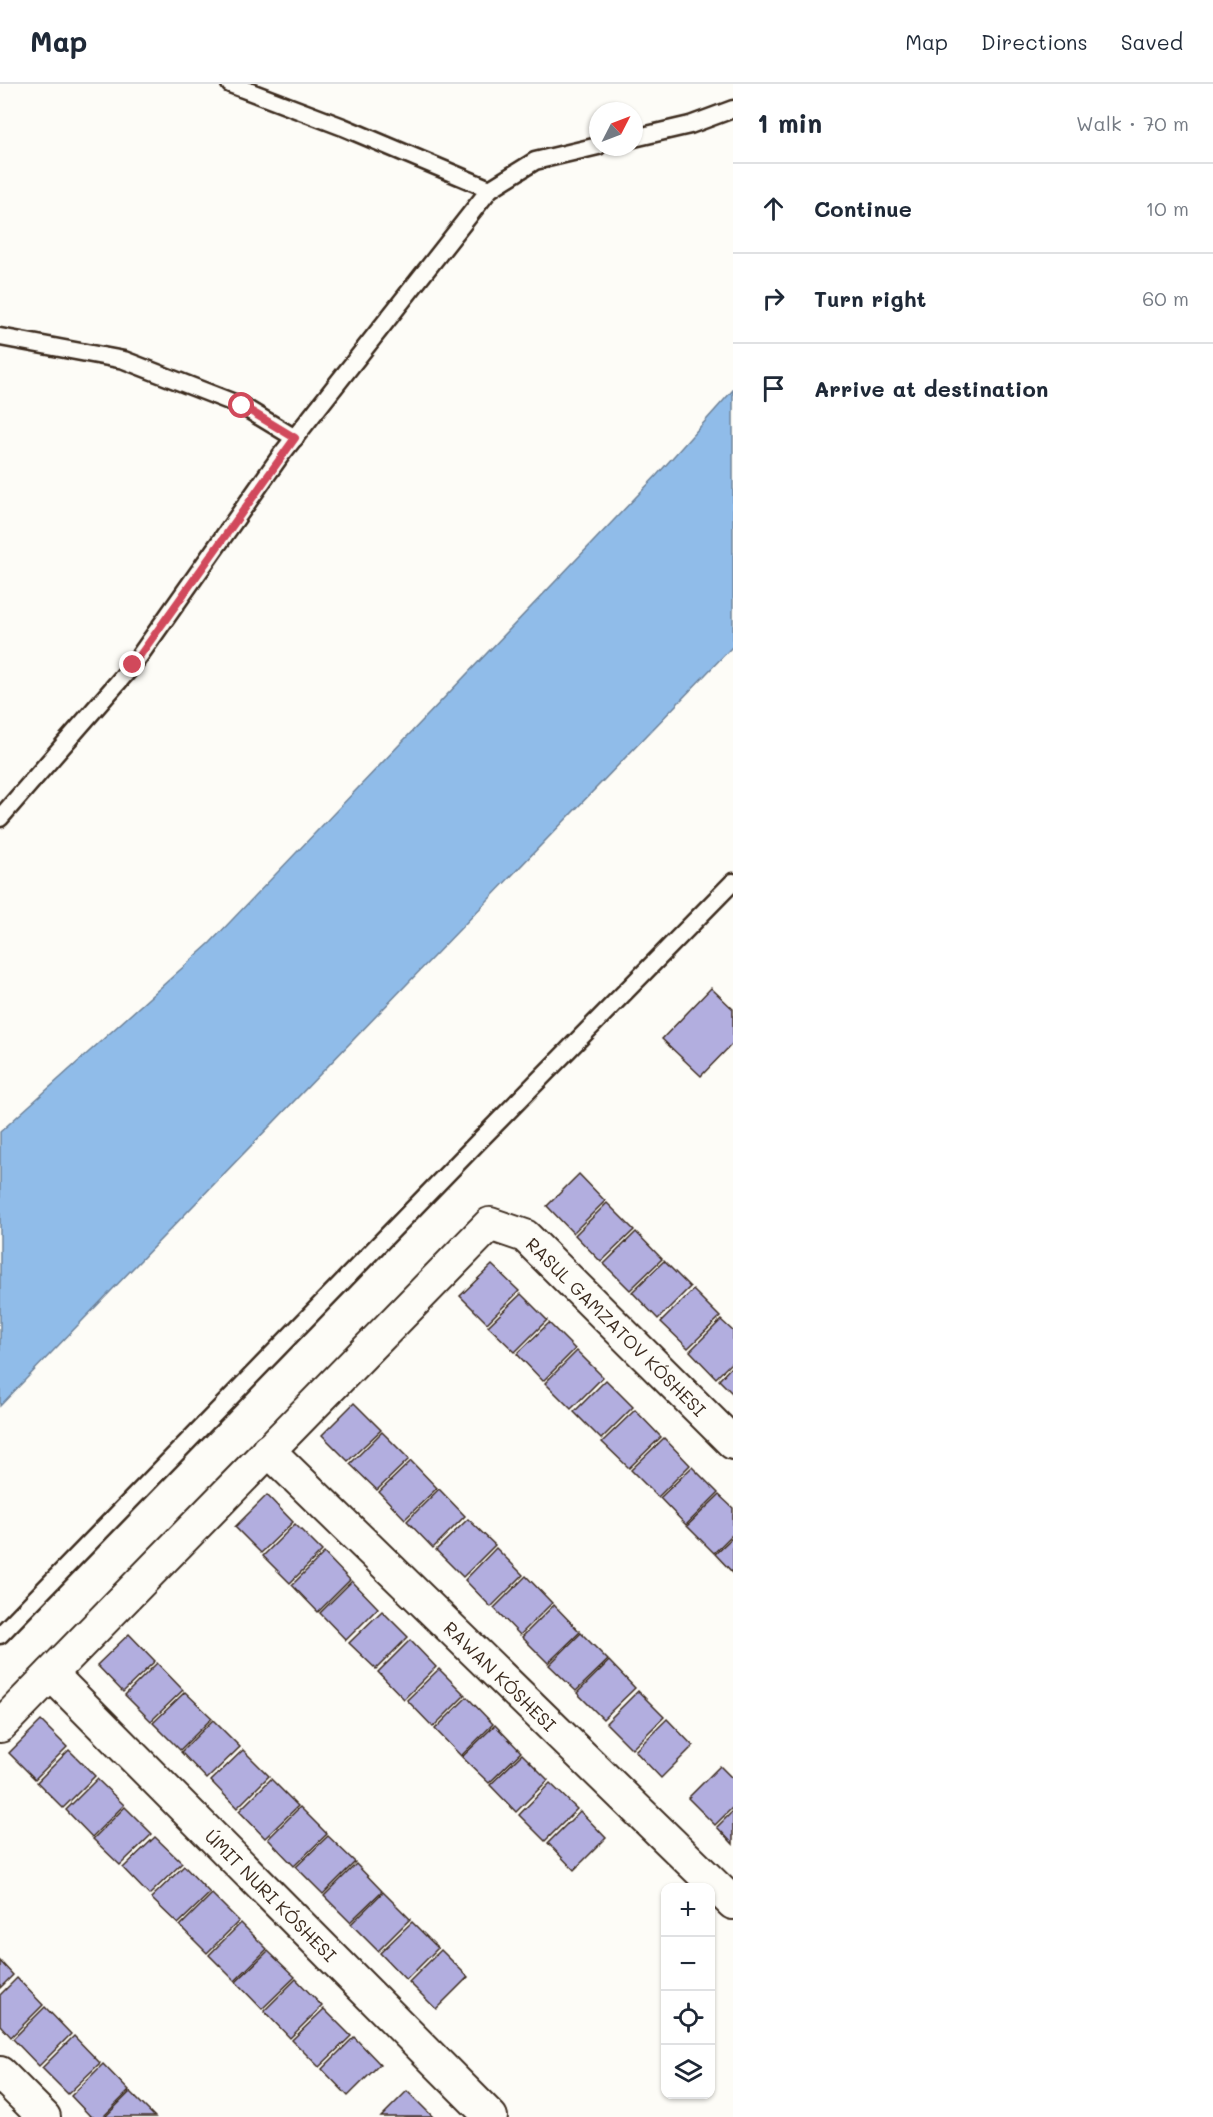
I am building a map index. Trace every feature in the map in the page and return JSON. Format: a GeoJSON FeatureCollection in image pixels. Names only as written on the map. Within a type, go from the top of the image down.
{"type":"FeatureCollection","features":[{"type":"Feature","properties":{"kind":"street","name":"RASUL GAMZATOV KÓSHESI"},"geometry":{"type":"LineString","coordinates":[[268,1450],[490,1224],[525,1236],[733,1443]]}},
{"type":"Feature","properties":{"kind":"street"},"geometry":{"type":"LineString","coordinates":[[0,1726],[268,1450]]}},
{"type":"Feature","properties":{"kind":"street","name":"RAWAN KÓSHESI"},"geometry":{"type":"LineString","coordinates":[[268,1450],[733,1903]]}},
{"type":"Feature","properties":{"kind":"street"},"geometry":{"type":"LineString","coordinates":[[51,1674],[491,2117]]}},
{"type":"Feature","properties":{"kind":"street"},"geometry":{"type":"LineString","coordinates":[[0,2073],[44,2117]]}},
{"type":"Feature","properties":{"kind":"lane"},"geometry":{"type":"LineString","coordinates":[[230,84],[343,127],[490,189]]}},
{"type":"Feature","properties":{"kind":"lane"},"geometry":{"type":"LineString","coordinates":[[643,136],[690,125],[733,109]]}},
{"type":"Feature","properties":{"kind":"lane"},"geometry":{"type":"LineString","coordinates":[[0,818],[133,665],[295,438],[490,189],[535,161],[589,148]]}},
{"type":"Feature","properties":{"kind":"lane"},"geometry":{"type":"LineString","coordinates":[[0,337],[124,360],[242,406],[295,438]]}},
{"type":"Feature","properties":{"kind":"lane"},"geometry":{"type":"LineString","coordinates":[[0,1635],[468,1151],[733,882]]}},
{"type":"Feature","properties":{"kind":"water"},"geometry":{"type":"Polygon","coordinates":[[[733,390],[733,646],[0,1406],[0,1132],[210,943],[657,475],[733,390]]]}},
{"type":"Feature","properties":{"kind":"building"},"geometry":{"type":"Polygon","coordinates":[[[711,988],[733,1009],[733,1043],[701,1076],[662,1039],[711,988]]]}},
{"type":"Feature","properties":{"kind":"building"},"geometry":{"type":"Polygon","coordinates":[[[579,1174],[605,1201],[573,1233],[547,1206],[579,1174]]]}},
{"type":"Feature","properties":{"kind":"building"},"geometry":{"type":"Polygon","coordinates":[[[607,1203],[634,1230],[601,1262],[575,1235],[607,1203]]]}},
{"type":"Feature","properties":{"kind":"building"},"geometry":{"type":"Polygon","coordinates":[[[636,1232],[662,1259],[630,1290],[604,1264],[636,1232]]]}},
{"type":"Feature","properties":{"kind":"building"},"geometry":{"type":"Polygon","coordinates":[[[664,1261],[690,1287],[658,1319],[632,1292],[664,1261]]]}},
{"type":"Feature","properties":{"kind":"building"},"geometry":{"type":"Polygon","coordinates":[[[492,1265],[519,1291],[487,1323],[460,1296],[492,1265]]]}},
{"type":"Feature","properties":{"kind":"building"},"geometry":{"type":"Polygon","coordinates":[[[693,1290],[720,1317],[688,1348],[661,1322],[693,1290]]]}},
{"type":"Feature","properties":{"kind":"building"},"geometry":{"type":"Polygon","coordinates":[[[521,1294],[547,1320],[515,1352],[488,1326],[521,1294]]]}},
{"type":"Feature","properties":{"kind":"building"},"geometry":{"type":"Polygon","coordinates":[[[721,1320],[733,1331],[733,1361],[716,1378],[690,1351],[721,1320]]]}},
{"type":"Feature","properties":{"kind":"building"},"geometry":{"type":"Polygon","coordinates":[[[549,1323],[575,1349],[543,1381],[517,1354],[549,1323]]]}},
{"type":"Feature","properties":{"kind":"building"},"geometry":{"type":"Polygon","coordinates":[[[577,1351],[603,1377],[571,1409],[545,1383],[577,1351]]]}},
{"type":"Feature","properties":{"kind":"building"},"geometry":{"type":"Polygon","coordinates":[[[733,1365],[733,1394],[719,1380],[733,1365]]]}},
{"type":"Feature","properties":{"kind":"building"},"geometry":{"type":"Polygon","coordinates":[[[606,1380],[633,1407],[601,1439],[574,1412],[606,1380]]]}},
{"type":"Feature","properties":{"kind":"building"},"geometry":{"type":"Polygon","coordinates":[[[354,1403],[381,1430],[348,1461],[322,1435],[354,1403]]]}},
{"type":"Feature","properties":{"kind":"building"},"geometry":{"type":"Polygon","coordinates":[[[635,1410],[661,1437],[629,1468],[602,1442],[635,1410]]]}},
{"type":"Feature","properties":{"kind":"building"},"geometry":{"type":"Polygon","coordinates":[[[382,1432],[409,1459],[377,1490],[350,1464],[382,1432]]]}},
{"type":"Feature","properties":{"kind":"building"},"geometry":{"type":"Polygon","coordinates":[[[664,1438],[690,1465],[658,1497],[631,1470],[664,1438]]]}},
{"type":"Feature","properties":{"kind":"building"},"geometry":{"type":"Polygon","coordinates":[[[411,1461],[437,1488],[405,1519],[379,1492],[411,1461]]]}},
{"type":"Feature","properties":{"kind":"building"},"geometry":{"type":"Polygon","coordinates":[[[692,1467],[718,1493],[686,1525],[660,1498],[692,1467]]]}},
{"type":"Feature","properties":{"kind":"building"},"geometry":{"type":"Polygon","coordinates":[[[439,1489],[465,1516],[433,1548],[407,1521],[439,1489]]]}},
{"type":"Feature","properties":{"kind":"building"},"geometry":{"type":"Polygon","coordinates":[[[267,1495],[293,1522],[261,1553],[235,1527],[267,1495]]]}},
{"type":"Feature","properties":{"kind":"building"},"geometry":{"type":"Polygon","coordinates":[[[719,1495],[733,1508],[733,1534],[714,1553],[687,1526],[719,1495]]]}},
{"type":"Feature","properties":{"kind":"building"},"geometry":{"type":"Polygon","coordinates":[[[468,1519],[495,1545],[463,1577],[436,1550],[468,1519]]]}},
{"type":"Feature","properties":{"kind":"building"},"geometry":{"type":"Polygon","coordinates":[[[295,1524],[322,1551],[290,1583],[263,1556],[295,1524]]]}},
{"type":"Feature","properties":{"kind":"building"},"geometry":{"type":"Polygon","coordinates":[[[733,1537],[733,1573],[715,1554],[733,1537]]]}},
{"type":"Feature","properties":{"kind":"building"},"geometry":{"type":"Polygon","coordinates":[[[496,1548],[523,1575],[491,1607],[465,1580],[496,1548]]]}},
{"type":"Feature","properties":{"kind":"building"},"geometry":{"type":"Polygon","coordinates":[[[324,1553],[350,1580],[318,1612],[292,1585],[324,1553]]]}},
{"type":"Feature","properties":{"kind":"building"},"geometry":{"type":"Polygon","coordinates":[[[526,1576],[552,1603],[520,1635],[494,1608],[526,1576]]]}},
{"type":"Feature","properties":{"kind":"building"},"geometry":{"type":"Polygon","coordinates":[[[352,1581],[378,1608],[346,1640],[320,1613],[352,1581]]]}},
{"type":"Feature","properties":{"kind":"building"},"geometry":{"type":"Polygon","coordinates":[[[554,1605],[580,1632],[548,1663],[522,1637],[554,1605]]]}},
{"type":"Feature","properties":{"kind":"building"},"geometry":{"type":"Polygon","coordinates":[[[382,1611],[408,1637],[376,1669],[349,1643],[382,1611]]]}},
{"type":"Feature","properties":{"kind":"building"},"geometry":{"type":"Polygon","coordinates":[[[581,1633],[608,1660],[576,1691],[549,1665],[581,1633]]]}},
{"type":"Feature","properties":{"kind":"building"},"geometry":{"type":"Polygon","coordinates":[[[129,1634],[155,1661],[123,1692],[97,1665],[129,1634]]]}},
{"type":"Feature","properties":{"kind":"building"},"geometry":{"type":"Polygon","coordinates":[[[410,1640],[436,1667],[404,1699],[378,1672],[410,1640]]]}},
{"type":"Feature","properties":{"kind":"building"},"geometry":{"type":"Polygon","coordinates":[[[609,1661],[635,1688],[603,1719],[577,1693],[609,1661]]]}},
{"type":"Feature","properties":{"kind":"building"},"geometry":{"type":"Polygon","coordinates":[[[157,1663],[183,1690],[151,1721],[125,1695],[157,1663]]]}},
{"type":"Feature","properties":{"kind":"building"},"geometry":{"type":"Polygon","coordinates":[[[439,1669],[465,1695],[433,1727],[407,1700],[439,1669]]]}},
{"type":"Feature","properties":{"kind":"building"},"geometry":{"type":"Polygon","coordinates":[[[638,1691],[664,1717],[632,1749],[606,1723],[638,1691]]]}},
{"type":"Feature","properties":{"kind":"building"},"geometry":{"type":"Polygon","coordinates":[[[185,1692],[212,1718],[180,1750],[153,1723],[185,1692]]]}},
{"type":"Feature","properties":{"kind":"building"},"geometry":{"type":"Polygon","coordinates":[[[467,1697],[493,1724],[461,1756],[435,1729],[467,1697]]]}},
{"type":"Feature","properties":{"kind":"building"},"geometry":{"type":"Polygon","coordinates":[[[667,1719],[693,1746],[661,1778],[635,1751],[667,1719]]]}},
{"type":"Feature","properties":{"kind":"building"},"geometry":{"type":"Polygon","coordinates":[[[213,1720],[240,1747],[207,1779],[181,1752],[213,1720]]]}},
{"type":"Feature","properties":{"kind":"building"},"geometry":{"type":"Polygon","coordinates":[[[41,1721],[67,1747],[35,1779],[9,1753],[41,1721]]]}},
{"type":"Feature","properties":{"kind":"building"},"geometry":{"type":"Polygon","coordinates":[[[495,1725],[521,1752],[489,1783],[462,1757],[495,1725]]]}},
{"type":"Feature","properties":{"kind":"building"},"geometry":{"type":"Polygon","coordinates":[[[69,1750],[95,1776],[63,1808],[37,1782],[69,1750]]]}},
{"type":"Feature","properties":{"kind":"building"},"geometry":{"type":"Polygon","coordinates":[[[243,1750],[269,1776],[237,1808],[211,1781],[243,1750]]]}},
{"type":"Feature","properties":{"kind":"building"},"geometry":{"type":"Polygon","coordinates":[[[522,1754],[548,1780],[516,1812],[490,1785],[522,1754]]]}},
{"type":"Feature","properties":{"kind":"building"},"geometry":{"type":"Polygon","coordinates":[[[720,1766],[733,1779],[733,1807],[715,1825],[688,1798],[720,1766]]]}},
{"type":"Feature","properties":{"kind":"building"},"geometry":{"type":"Polygon","coordinates":[[[97,1779],[124,1805],[92,1837],[66,1810],[97,1779]]]}},
{"type":"Feature","properties":{"kind":"building"},"geometry":{"type":"Polygon","coordinates":[[[271,1779],[298,1806],[265,1838],[239,1811],[271,1779]]]}},
{"type":"Feature","properties":{"kind":"building"},"geometry":{"type":"Polygon","coordinates":[[[550,1783],[577,1809],[545,1841],[519,1815],[550,1783]]]}},
{"type":"Feature","properties":{"kind":"building"},"geometry":{"type":"Polygon","coordinates":[[[125,1807],[152,1834],[120,1865],[93,1839],[125,1807]]]}},
{"type":"Feature","properties":{"kind":"building"},"geometry":{"type":"Polygon","coordinates":[[[300,1807],[327,1834],[294,1866],[268,1839],[300,1807]]]}},
{"type":"Feature","properties":{"kind":"building"},"geometry":{"type":"Polygon","coordinates":[[[580,1811],[606,1838],[574,1870],[548,1843],[580,1811]]]}},
{"type":"Feature","properties":{"kind":"building"},"geometry":{"type":"Polygon","coordinates":[[[733,1811],[733,1844],[717,1827],[733,1811]]]}},
{"type":"Feature","properties":{"kind":"building"},"geometry":{"type":"Polygon","coordinates":[[[328,1836],[355,1862],[323,1894],[296,1867],[328,1836]]]}},
{"type":"Feature","properties":{"kind":"building"},"geometry":{"type":"Polygon","coordinates":[[[155,1837],[182,1863],[149,1895],[123,1868],[155,1837]]]}},
{"type":"Feature","properties":{"kind":"building"},"geometry":{"type":"Polygon","coordinates":[[[356,1864],[382,1891],[350,1922],[324,1896],[356,1864]]]}},
{"type":"Feature","properties":{"kind":"building"},"geometry":{"type":"Polygon","coordinates":[[[184,1866],[210,1893],[178,1924],[151,1898],[184,1866]]]}},
{"type":"Feature","properties":{"kind":"building"},"geometry":{"type":"Polygon","coordinates":[[[383,1892],[410,1919],[378,1951],[351,1924],[383,1892]]]}},
{"type":"Feature","properties":{"kind":"building"},"geometry":{"type":"Polygon","coordinates":[[[212,1894],[239,1921],[207,1953],[180,1926],[212,1894]]]}},
{"type":"Feature","properties":{"kind":"building"},"geometry":{"type":"Polygon","coordinates":[[[412,1922],[438,1948],[406,1980],[380,1953],[412,1922]]]}},
{"type":"Feature","properties":{"kind":"building"},"geometry":{"type":"Polygon","coordinates":[[[241,1923],[267,1949],[235,1981],[209,1955],[241,1923]]]}},
{"type":"Feature","properties":{"kind":"building"},"geometry":{"type":"Polygon","coordinates":[[[441,1950],[468,1977],[436,2009],[409,1982],[441,1950]]]}},
{"type":"Feature","properties":{"kind":"building"},"geometry":{"type":"Polygon","coordinates":[[[268,1951],[295,1977],[262,2009],[236,1982],[268,1951]]]}},
{"type":"Feature","properties":{"kind":"building"},"geometry":{"type":"Polygon","coordinates":[[[0,1961],[13,1975],[0,1988],[0,1961]]]}},
{"type":"Feature","properties":{"kind":"building"},"geometry":{"type":"Polygon","coordinates":[[[17,1978],[43,2005],[11,2037],[0,2025],[0,1995],[17,1978]]]}},
{"type":"Feature","properties":{"kind":"building"},"geometry":{"type":"Polygon","coordinates":[[[296,1979],[322,2006],[290,2038],[264,2011],[296,1979]]]}},
{"type":"Feature","properties":{"kind":"building"},"geometry":{"type":"Polygon","coordinates":[[[45,2007],[71,2034],[39,2066],[13,2039],[45,2007]]]}},
{"type":"Feature","properties":{"kind":"building"},"geometry":{"type":"Polygon","coordinates":[[[324,2009],[351,2036],[319,2067],[292,2040],[324,2009]]]}},
{"type":"Feature","properties":{"kind":"building"},"geometry":{"type":"Polygon","coordinates":[[[74,2036],[100,2063],[68,2094],[42,2068],[74,2036]]]}},
{"type":"Feature","properties":{"kind":"building"},"geometry":{"type":"Polygon","coordinates":[[[354,2037],[380,2064],[348,2096],[322,2069],[354,2037]]]}},
{"type":"Feature","properties":{"kind":"building"},"geometry":{"type":"Polygon","coordinates":[[[103,2064],[129,2091],[103,2117],[91,2117],[71,2096],[103,2064]]]}},
{"type":"Feature","properties":{"kind":"building"},"geometry":{"type":"Polygon","coordinates":[[[407,2091],[433,2117],[381,2117],[407,2091]]]}},
{"type":"Feature","properties":{"kind":"building"},"geometry":{"type":"Polygon","coordinates":[[[130,2092],[155,2117],[105,2117],[130,2092]]]}},
{"type":"Feature","properties":{"kind":"route"},"geometry":{"type":"LineString","coordinates":[[133,665],[295,438],[242,406]]}}]}
